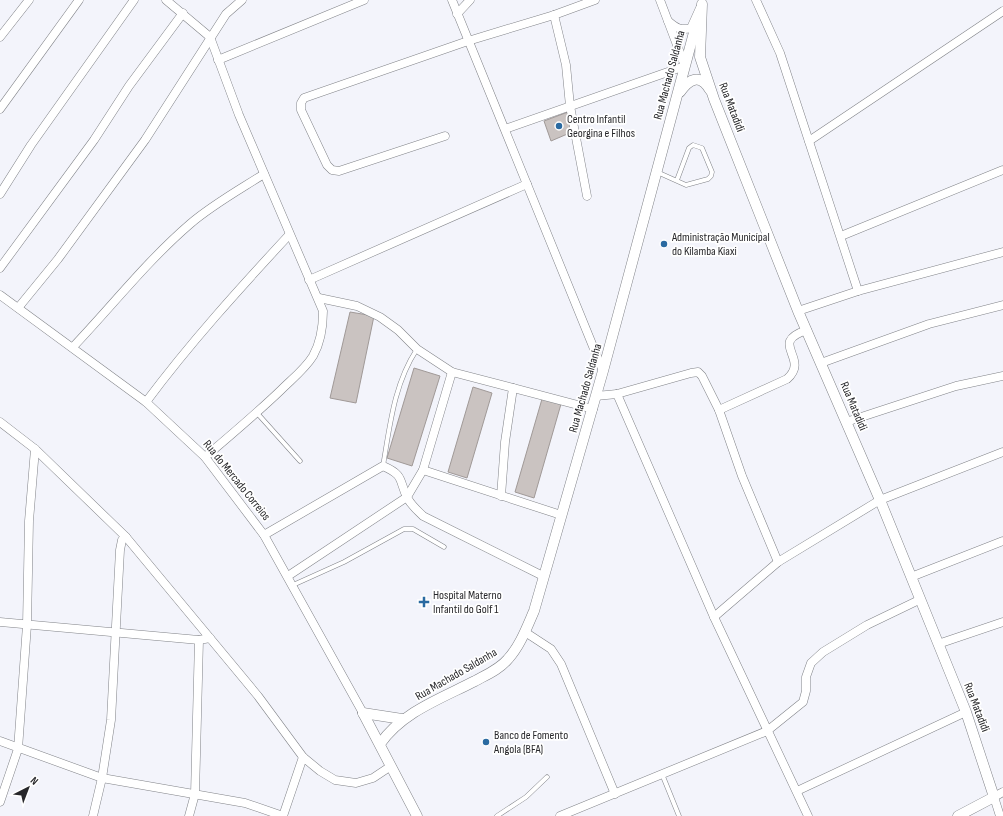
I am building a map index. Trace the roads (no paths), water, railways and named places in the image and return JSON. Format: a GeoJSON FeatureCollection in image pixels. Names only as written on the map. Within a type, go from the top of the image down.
{"type":"FeatureCollection","features":[{"type":"Feature","properties":{"kind":"street"},"geometry":{"type":"LineString","coordinates":[[0,37],[29,0]]}},
{"type":"Feature","properties":{"kind":"street"},"geometry":{"type":"LineString","coordinates":[[0,109],[79,0]]}},
{"type":"Feature","properties":{"kind":"street"},"geometry":{"type":"LineString","coordinates":[[0,194],[31,145],[134,0]]}},
{"type":"Feature","properties":{"kind":"street"},"geometry":{"type":"LineString","coordinates":[[166,0],[210,37],[239,115],[289,236],[319,298],[323,311],[323,326],[313,356],[301,371],[257,413],[205,457]]}},
{"type":"Feature","properties":{"kind":"street"},"geometry":{"type":"LineString","coordinates":[[218,60],[364,0]]}},
{"type":"Feature","properties":{"kind":"street"},"geometry":{"type":"LineString","coordinates":[[452,0],[604,372]]}},
{"type":"Feature","properties":{"kind":"street"},"geometry":{"type":"LineString","coordinates":[[457,14],[470,0]]}},
{"type":"Feature","properties":{"kind":"street"},"geometry":{"type":"LineString","coordinates":[[445,136],[339,171],[332,170],[327,165],[304,117],[301,103],[304,98],[468,41],[554,16],[595,0]]}},
{"type":"Feature","properties":{"kind":"street"},"geometry":{"type":"LineString","coordinates":[[505,129],[685,66],[660,0]]}},
{"type":"Feature","properties":{"kind":"street"},"geometry":{"type":"LineString","coordinates":[[756,0],[780,53],[817,170],[841,236],[858,291]]}},
{"type":"Feature","properties":{"kind":"street"},"geometry":{"type":"LineString","coordinates":[[18,308],[58,259],[145,140],[210,37],[226,14],[238,1]]}},
{"type":"Feature","properties":{"kind":"street"},"geometry":{"type":"LineString","coordinates":[[668,20],[675,27],[683,30],[692,28],[703,2]]}},
{"type":"Feature","properties":{"kind":"street","name":"Rua Machado Saldanha"},"geometry":{"type":"LineString","coordinates":[[380,744],[402,719],[490,673],[508,659],[525,632],[534,611],[592,408],[604,372],[703,2]]}},
{"type":"Feature","properties":{"kind":"street","name":"Rua Matadidi"},"geometry":{"type":"LineString","coordinates":[[703,2],[700,56],[714,99],[798,311],[880,500],[919,600],[966,712],[999,795],[1000,816]]}},
{"type":"Feature","properties":{"kind":"street"},"geometry":{"type":"LineString","coordinates":[[809,141],[1003,11]]}},
{"type":"Feature","properties":{"kind":"street"},"geometry":{"type":"LineString","coordinates":[[0,268],[94,140],[128,86],[183,13]]}},
{"type":"Feature","properties":{"kind":"street"},"geometry":{"type":"LineString","coordinates":[[554,16],[566,65],[570,106],[587,196]]}},
{"type":"Feature","properties":{"kind":"street"},"geometry":{"type":"LineString","coordinates":[[677,98],[685,84],[691,80],[699,80],[708,88],[714,99]]}},
{"type":"Feature","properties":{"kind":"street"},"geometry":{"type":"LineString","coordinates":[[841,236],[1003,170]]}},
{"type":"Feature","properties":{"kind":"street"},"geometry":{"type":"LineString","coordinates":[[73,347],[138,274],[174,238],[192,222],[264,174]]}},
{"type":"Feature","properties":{"kind":"street"},"geometry":{"type":"LineString","coordinates":[[309,280],[527,184]]}},
{"type":"Feature","properties":{"kind":"street"},"geometry":{"type":"LineString","coordinates":[[146,402],[182,354],[228,300],[289,236]]}},
{"type":"Feature","properties":{"kind":"street"},"geometry":{"type":"LineString","coordinates":[[798,311],[858,291],[1003,252]]}},
{"type":"Feature","properties":{"kind":"street","name":"Rua do Mercado Correios"},"geometry":{"type":"LineString","coordinates":[[0,295],[73,347],[146,402],[205,457],[264,535],[380,744],[417,816]]}},
{"type":"Feature","properties":{"kind":"street"},"geometry":{"type":"LineString","coordinates":[[319,298],[357,306],[380,317],[398,330],[417,349],[452,372],[592,408]]}},
{"type":"Feature","properties":{"kind":"street"},"geometry":{"type":"LineString","coordinates":[[821,363],[929,324],[1003,305]]}},
{"type":"Feature","properties":{"kind":"street"},"geometry":{"type":"LineString","coordinates":[[719,410],[787,379],[794,373],[796,366],[789,343],[790,337],[807,330]]}},
{"type":"Feature","properties":{"kind":"street"},"geometry":{"type":"LineString","coordinates":[[288,576],[407,497],[423,470],[452,372]]}},
{"type":"Feature","properties":{"kind":"street"},"geometry":{"type":"LineString","coordinates":[[596,396],[617,394],[698,372],[709,388],[719,410],[742,476],[778,562]]}},
{"type":"Feature","properties":{"kind":"street"},"geometry":{"type":"LineString","coordinates":[[846,422],[956,386],[1003,376]]}},
{"type":"Feature","properties":{"kind":"street"},"geometry":{"type":"LineString","coordinates":[[501,496],[505,442],[514,388]]}},
{"type":"Feature","properties":{"kind":"street"},"geometry":{"type":"LineString","coordinates":[[617,394],[714,617],[808,816]]}},
{"type":"Feature","properties":{"kind":"street"},"geometry":{"type":"LineString","coordinates":[[0,422],[35,449],[126,536],[258,696],[303,757],[320,771],[335,780],[349,782],[373,778],[391,766]]}},
{"type":"Feature","properties":{"kind":"street"},"geometry":{"type":"LineString","coordinates":[[0,802],[18,749],[27,625],[29,521],[35,449]]}},
{"type":"Feature","properties":{"kind":"street"},"geometry":{"type":"LineString","coordinates":[[714,617],[778,562],[880,500],[1003,452]]}},
{"type":"Feature","properties":{"kind":"street"},"geometry":{"type":"LineString","coordinates":[[264,535],[383,466],[395,471],[402,482],[407,497],[413,507],[423,516],[543,576]]}},
{"type":"Feature","properties":{"kind":"street"},"geometry":{"type":"LineString","coordinates":[[423,470],[561,515]]}},
{"type":"Feature","properties":{"kind":"street"},"geometry":{"type":"LineString","coordinates":[[93,816],[102,778],[111,720],[120,550],[122,540],[126,536]]}},
{"type":"Feature","properties":{"kind":"street"},"geometry":{"type":"LineString","coordinates":[[910,577],[1003,541]]}},
{"type":"Feature","properties":{"kind":"street"},"geometry":{"type":"LineString","coordinates":[[560,816],[767,731],[803,702],[806,691],[806,677],[811,663],[823,652],[867,625],[919,600]]}},
{"type":"Feature","properties":{"kind":"street"},"geometry":{"type":"LineString","coordinates":[[0,622],[199,640],[210,638]]}},
{"type":"Feature","properties":{"kind":"street"},"geometry":{"type":"LineString","coordinates":[[938,644],[1003,622]]}},
{"type":"Feature","properties":{"kind":"street"},"geometry":{"type":"LineString","coordinates":[[525,632],[551,650],[561,664],[615,794]]}},
{"type":"Feature","properties":{"kind":"street"},"geometry":{"type":"LineString","coordinates":[[188,816],[195,794],[199,640]]}},
{"type":"Feature","properties":{"kind":"street"},"geometry":{"type":"LineString","coordinates":[[797,792],[966,712]]}},
{"type":"Feature","properties":{"kind":"street"},"geometry":{"type":"LineString","coordinates":[[363,713],[402,719]]}},
{"type":"Feature","properties":{"kind":"street"},"geometry":{"type":"LineString","coordinates":[[0,741],[18,749],[102,778],[245,803],[283,816],[303,757]]}},
{"type":"Feature","properties":{"kind":"street"},"geometry":{"type":"LineString","coordinates":[[958,816],[999,795]]}},
{"type":"Feature","properties":{"kind":"lane"},"geometry":{"type":"LineString","coordinates":[[657,172],[678,180],[686,185],[708,179],[712,172],[702,148],[693,144],[689,148],[678,180]]}},
{"type":"Feature","properties":{"kind":"lane"},"geometry":{"type":"LineString","coordinates":[[383,466],[396,393],[407,365],[417,349]]}},
{"type":"Feature","properties":{"kind":"lane"},"geometry":{"type":"LineString","coordinates":[[257,413],[300,461]]}},
{"type":"Feature","properties":{"kind":"lane"},"geometry":{"type":"LineString","coordinates":[[293,585],[344,562],[404,529],[413,529],[444,547]]}},
{"type":"Feature","properties":{"kind":"lane"},"geometry":{"type":"LineString","coordinates":[[662,774],[679,816]]}},
{"type":"Feature","properties":{"kind":"lane"},"geometry":{"type":"LineString","coordinates":[[497,816],[526,797],[547,777]]}},
{"type":"Feature","properties":{"kind":"place","name":"Centro Infantil Georgina e Filhos"},"geometry":{"type":"Point","coordinates":[559,126]}},
{"type":"Feature","properties":{"kind":"place","name":"Administração Municípal do Kilamba Kiaxi"},"geometry":{"type":"Point","coordinates":[664,244]}},
{"type":"Feature","properties":{"kind":"place","name":"Hospital Materno Infantil do Golf 1"},"geometry":{"type":"Point","coordinates":[424,602]}},
{"type":"Feature","properties":{"kind":"place","name":"Banco de Fomento Angola (BFA)"},"geometry":{"type":"Point","coordinates":[486,742]}}]}
